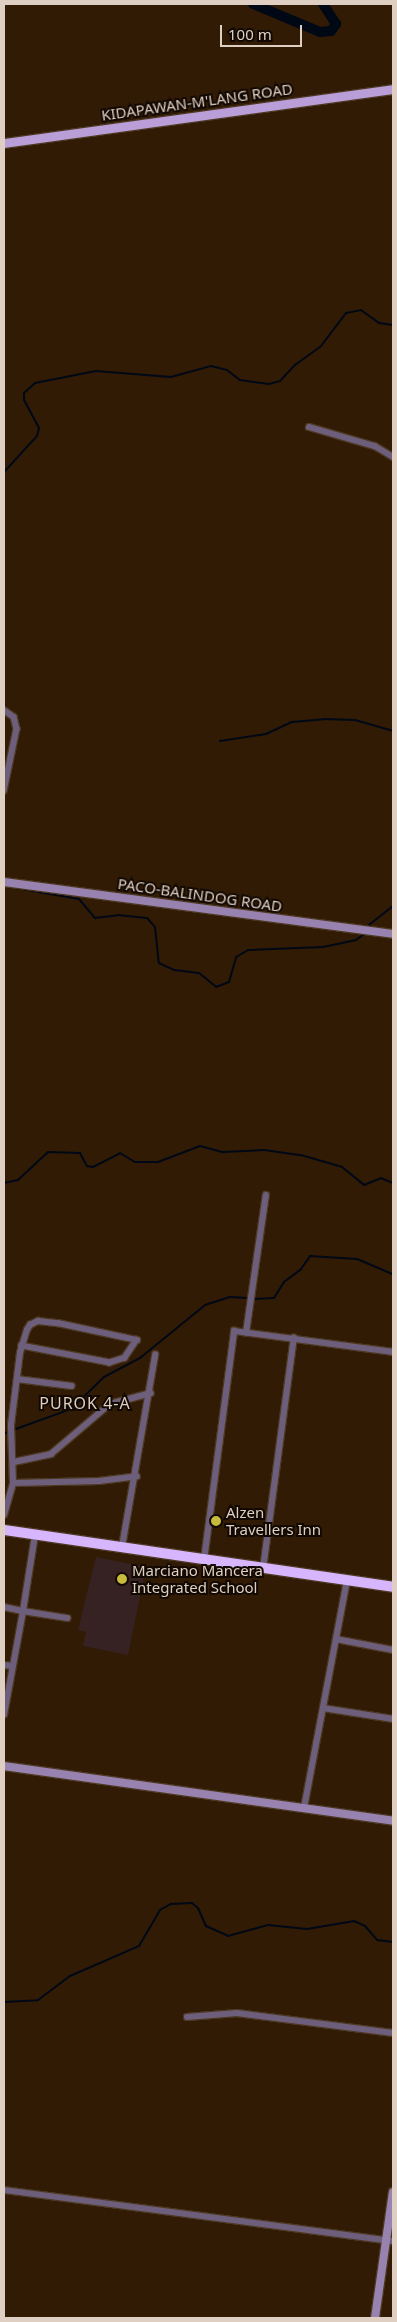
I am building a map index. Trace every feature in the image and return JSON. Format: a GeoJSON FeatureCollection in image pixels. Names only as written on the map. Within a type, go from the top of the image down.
{"type":"FeatureCollection","features":[{"type":"Feature","properties":{"kind":"highway"},"geometry":{"type":"LineString","coordinates":[[4,1530],[393,1587]]}},
{"type":"Feature","properties":{"kind":"main road","name":"KIDAPAWAN-M'LANG ROAD"},"geometry":{"type":"LineString","coordinates":[[4,143],[393,89]]}},
{"type":"Feature","properties":{"kind":"street"},"geometry":{"type":"LineString","coordinates":[[309,427],[375,446],[393,457]]}},
{"type":"Feature","properties":{"kind":"street"},"geometry":{"type":"LineString","coordinates":[[4,710],[14,717],[17,729],[4,791]]}},
{"type":"Feature","properties":{"kind":"street","name":"PACO-BALINDOG ROAD"},"geometry":{"type":"LineString","coordinates":[[4,882],[393,934]]}},
{"type":"Feature","properties":{"kind":"street"},"geometry":{"type":"LineString","coordinates":[[246,1333],[266,1195]]}},
{"type":"Feature","properties":{"kind":"street"},"geometry":{"type":"LineString","coordinates":[[4,1514],[13,1483],[14,1462],[11,1425],[17,1379],[22,1346],[30,1325],[38,1321],[137,1340],[124,1358],[110,1363],[22,1346]]}},
{"type":"Feature","properties":{"kind":"street"},"geometry":{"type":"LineString","coordinates":[[204,1560],[234,1331],[393,1352]]}},
{"type":"Feature","properties":{"kind":"street"},"geometry":{"type":"LineString","coordinates":[[263,1569],[294,1338]]}},
{"type":"Feature","properties":{"kind":"street"},"geometry":{"type":"LineString","coordinates":[[122,1547],[137,1476],[151,1393],[155,1355]]}},
{"type":"Feature","properties":{"kind":"street"},"geometry":{"type":"LineString","coordinates":[[17,1379],[72,1386]]}},
{"type":"Feature","properties":{"kind":"street"},"geometry":{"type":"LineString","coordinates":[[14,1462],[51,1454],[110,1404],[151,1393]]}},
{"type":"Feature","properties":{"kind":"street"},"geometry":{"type":"LineString","coordinates":[[13,1483],[99,1482],[137,1476]]}},
{"type":"Feature","properties":{"kind":"street"},"geometry":{"type":"LineString","coordinates":[[4,1715],[35,1535]]}},
{"type":"Feature","properties":{"kind":"street"},"geometry":{"type":"LineString","coordinates":[[304,1808],[347,1580]]}},
{"type":"Feature","properties":{"kind":"street"},"geometry":{"type":"LineString","coordinates":[[4,1607],[67,1618]]}},
{"type":"Feature","properties":{"kind":"street"},"geometry":{"type":"LineString","coordinates":[[336,1639],[393,1650]]}},
{"type":"Feature","properties":{"kind":"street"},"geometry":{"type":"LineString","coordinates":[[4,1665],[12,1666]]}},
{"type":"Feature","properties":{"kind":"street"},"geometry":{"type":"LineString","coordinates":[[323,1708],[393,1718]]}},
{"type":"Feature","properties":{"kind":"street"},"geometry":{"type":"LineString","coordinates":[[4,1766],[393,1821]]}},
{"type":"Feature","properties":{"kind":"street"},"geometry":{"type":"LineString","coordinates":[[187,2017],[237,2013],[393,2033]]}},
{"type":"Feature","properties":{"kind":"street"},"geometry":{"type":"LineString","coordinates":[[4,2190],[390,2241]]}},
{"type":"Feature","properties":{"kind":"street"},"geometry":{"type":"LineString","coordinates":[[375,2318],[390,2241],[393,2192]]}},
{"type":"Feature","properties":{"kind":"shaded area"},"geometry":{"type":"Polygon","coordinates":[[[96,1557],[146,1567],[128,1655],[83,1646],[86,1632],[78,1630],[96,1557]]]}},
{"type":"Feature","properties":{"kind":"waterway"},"geometry":{"type":"LineString","coordinates":[[253,4],[320,32],[331,31],[336,24],[323,4]]}},
{"type":"Feature","properties":{"kind":"waterway"},"geometry":{"type":"LineString","coordinates":[[4,472],[37,436],[39,428],[24,400],[24,393],[35,383],[96,371],[171,377],[211,366],[227,370],[240,380],[269,384],[280,381],[295,365],[321,346],[346,313],[361,310],[379,323],[393,325]]}},
{"type":"Feature","properties":{"kind":"waterway"},"geometry":{"type":"LineString","coordinates":[[220,741],[266,734],[292,722],[324,719],[355,720],[393,731]]}},
{"type":"Feature","properties":{"kind":"waterway"},"geometry":{"type":"LineString","coordinates":[[4,886],[79,899],[95,918],[118,915],[147,918],[155,927],[159,963],[174,970],[199,973],[216,987],[229,982],[236,957],[248,950],[323,947],[356,940],[364,934]]}},
{"type":"Feature","properties":{"kind":"waterway"},"geometry":{"type":"LineString","coordinates":[[365,928],[393,906]]}},
{"type":"Feature","properties":{"kind":"waterway"},"geometry":{"type":"LineString","coordinates":[[4,1183],[18,1180],[48,1152],[80,1153],[87,1166],[93,1167],[120,1153],[135,1162],[158,1162],[200,1146],[223,1152],[264,1150],[301,1155],[342,1167],[364,1185],[381,1178],[393,1183]]}},
{"type":"Feature","properties":{"kind":"waterway"},"geometry":{"type":"LineString","coordinates":[[253,1299],[274,1298],[284,1282],[301,1269],[310,1256],[357,1259],[393,1274]]}},
{"type":"Feature","properties":{"kind":"waterway"},"geometry":{"type":"LineString","coordinates":[[13,1430],[71,1409],[104,1377],[140,1358],[205,1305],[230,1297],[247,1298]]}},
{"type":"Feature","properties":{"kind":"waterway"},"geometry":{"type":"LineString","coordinates":[[4,1434],[9,1431]]}},
{"type":"Feature","properties":{"kind":"waterway"},"geometry":{"type":"LineString","coordinates":[[4,2002],[38,2000],[70,1976],[139,1946],[160,1910],[171,1904],[192,1903],[198,1908],[206,1926],[228,1936],[268,1925],[307,1929],[354,1921],[365,1926],[377,1940],[393,1942]]}},
{"type":"Feature","properties":{"kind":"place","name":"Alzen Travellers Inn"},"geometry":{"type":"Point","coordinates":[216,1521]}},
{"type":"Feature","properties":{"kind":"place","name":"Marciano Mancera Integrated School"},"geometry":{"type":"Point","coordinates":[122,1579]}},
{"type":"Feature","properties":{"kind":"district","name":"PUROK 4-A"},"geometry":{"type":"Point","coordinates":[85,1403]}}]}
